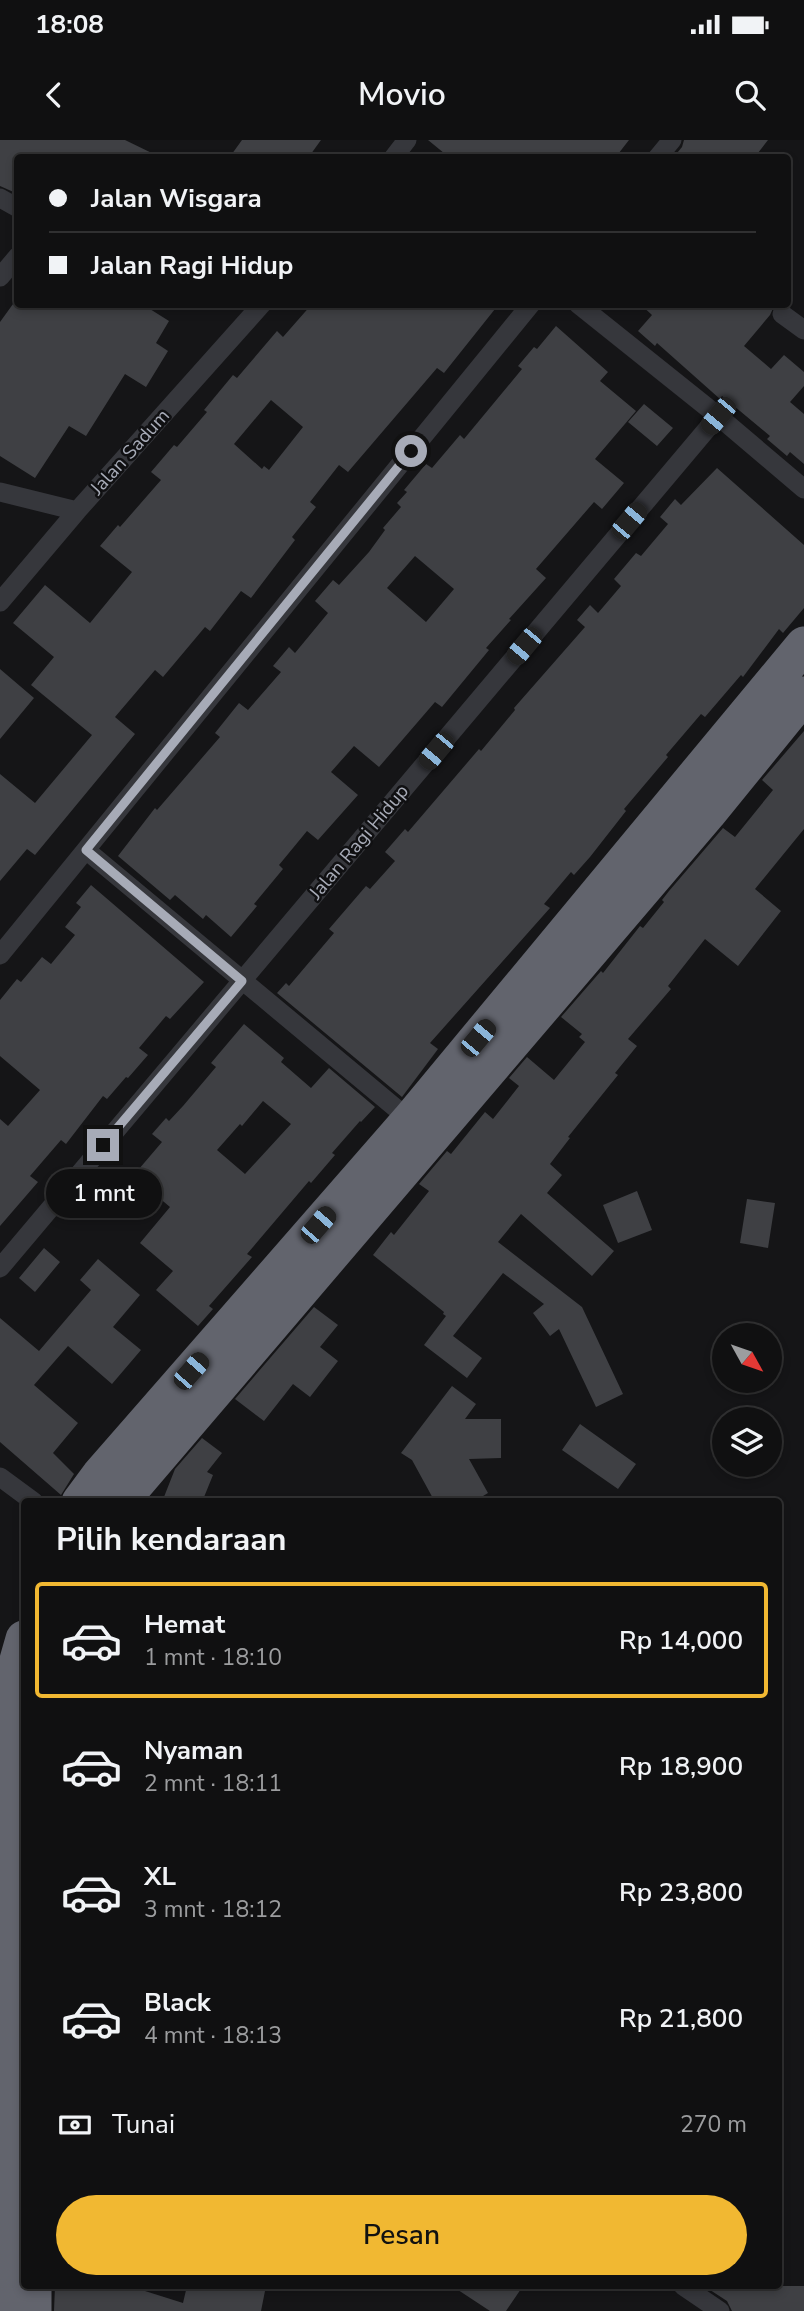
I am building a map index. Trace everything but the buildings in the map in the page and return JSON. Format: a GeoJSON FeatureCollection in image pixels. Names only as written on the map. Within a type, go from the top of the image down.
{"type":"FeatureCollection","features":[{"type":"Feature","properties":{"kind":"highway"},"geometry":{"type":"LineString","coordinates":[[83,1498],[100,1475],[410,1121],[804,645]]}},
{"type":"Feature","properties":{"kind":"highway"},"geometry":{"type":"LineString","coordinates":[[123,1498],[708,813],[804,695]]}},
{"type":"Feature","properties":{"kind":"highway"},"geometry":{"type":"LineString","coordinates":[[5,2311],[15,1674],[21,1651]]}},
{"type":"Feature","properties":{"kind":"highway"},"geometry":{"type":"LineString","coordinates":[[33,2289],[33,2311]]}},
{"type":"Feature","properties":{"kind":"street"},"geometry":{"type":"LineString","coordinates":[[660,154],[672,140]]}},
{"type":"Feature","properties":{"kind":"street"},"geometry":{"type":"LineString","coordinates":[[0,277],[14,261]]}},
{"type":"Feature","properties":{"kind":"street","name":"Jalan Sadum"},"geometry":{"type":"LineString","coordinates":[[0,603],[77,511],[258,308]]}},
{"type":"Feature","properties":{"kind":"street"},"geometry":{"type":"LineString","coordinates":[[0,955],[528,308]]}},
{"type":"Feature","properties":{"kind":"street"},"geometry":{"type":"LineString","coordinates":[[583,308],[804,489]]}},
{"type":"Feature","properties":{"kind":"street"},"geometry":{"type":"LineString","coordinates":[[782,314],[804,330]]}},
{"type":"Feature","properties":{"kind":"street","name":"Jalan Ragi Hidup"},"geometry":{"type":"LineString","coordinates":[[0,1268],[718,416]]}},
{"type":"Feature","properties":{"kind":"street"},"geometry":{"type":"LineString","coordinates":[[0,492],[77,511]]}},
{"type":"Feature","properties":{"kind":"street"},"geometry":{"type":"LineString","coordinates":[[86,850],[410,1121]]}},
{"type":"Feature","properties":{"kind":"street"},"geometry":{"type":"LineString","coordinates":[[0,1478],[28,1498]]}},
{"type":"Feature","properties":{"kind":"street"},"geometry":{"type":"LineString","coordinates":[[687,2289],[720,2311]]}},
{"type":"Feature","properties":{"kind":"route"},"geometry":{"type":"LineString","coordinates":[[103,1145],[242,981],[86,850],[411,451]]}}]}
